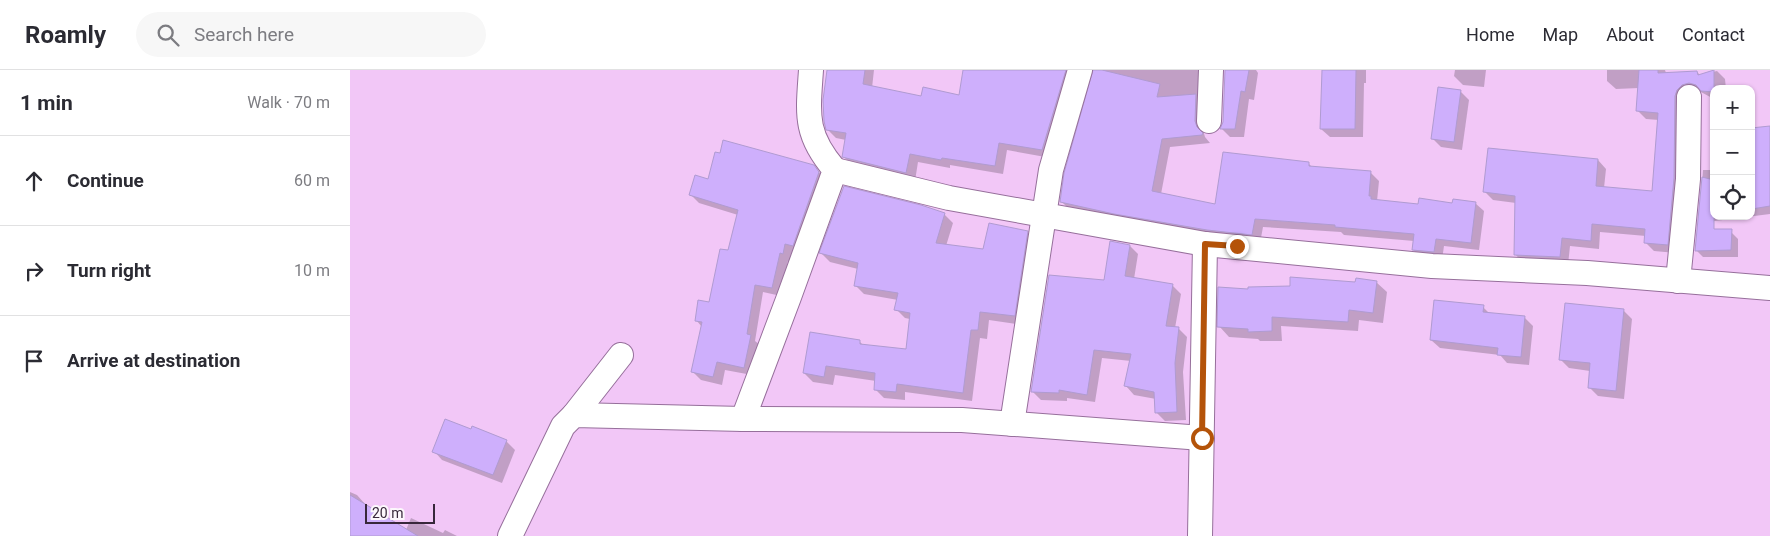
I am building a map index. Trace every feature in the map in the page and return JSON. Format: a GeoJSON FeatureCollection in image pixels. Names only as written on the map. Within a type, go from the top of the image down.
{"type":"FeatureCollection","features":[{"type":"Feature","properties":{"kind":"street"},"geometry":{"type":"LineString","coordinates":[[811,70],[808,108],[810,128],[816,142],[835,170],[949,198],[1205,244],[1432,266],[1587,274],[1770,288]]}},
{"type":"Feature","properties":{"kind":"street"},"geometry":{"type":"LineString","coordinates":[[1012,424],[1051,170],[1080,70]]}},
{"type":"Feature","properties":{"kind":"street"},"geometry":{"type":"LineString","coordinates":[[1209,121],[1211,70]]}},
{"type":"Feature","properties":{"kind":"street"},"geometry":{"type":"LineString","coordinates":[[1678,281],[1688,179],[1689,97]]}},
{"type":"Feature","properties":{"kind":"street"},"geometry":{"type":"LineString","coordinates":[[743,419],[835,170]]}},
{"type":"Feature","properties":{"kind":"street"},"geometry":{"type":"LineString","coordinates":[[1200,536],[1205,244]]}},
{"type":"Feature","properties":{"kind":"street"},"geometry":{"type":"LineString","coordinates":[[510,536],[563,426],[574,415],[620,355]]}},
{"type":"Feature","properties":{"kind":"street"},"geometry":{"type":"LineString","coordinates":[[574,415],[743,419],[962,420],[1202,438]]}},
{"type":"Feature","properties":{"kind":"building"},"geometry":{"type":"Polygon","coordinates":[[[827,70],[865,70],[863,84],[921,96],[923,87],[959,95],[963,70],[1066,70],[1042,150],[999,143],[995,166],[942,158],[941,160],[910,154],[906,173],[842,157],[846,133],[826,130],[824,121],[823,100],[827,70]]]}},
{"type":"Feature","properties":{"kind":"building"},"geometry":{"type":"Polygon","coordinates":[[[1093,70],[1102,70],[1160,84],[1157,97],[1196,94],[1195,121],[1197,127],[1203,133],[1202,135],[1162,139],[1152,191],[1215,204],[1223,152],[1309,162],[1309,166],[1371,171],[1369,196],[1371,196],[1371,199],[1418,204],[1419,198],[1452,203],[1453,199],[1476,202],[1471,243],[1436,239],[1434,252],[1412,250],[1414,234],[1335,227],[1335,225],[1255,219],[1252,235],[1207,230],[1114,214],[1060,202],[1064,173],[1093,70]]]}},
{"type":"Feature","properties":{"kind":"building"},"geometry":{"type":"Polygon","coordinates":[[[1225,70],[1249,70],[1245,92],[1241,91],[1235,129],[1220,129],[1223,122],[1225,70]]]}},
{"type":"Feature","properties":{"kind":"building"},"geometry":{"type":"Polygon","coordinates":[[[1322,70],[1356,70],[1355,129],[1320,129],[1322,70]]]}},
{"type":"Feature","properties":{"kind":"building"},"geometry":{"type":"Polygon","coordinates":[[[1639,70],[1658,70],[1658,73],[1697,71],[1698,75],[1714,70],[1714,85],[1710,85],[1710,92],[1701,91],[1696,85],[1689,83],[1682,85],[1677,90],[1675,96],[1674,178],[1668,245],[1644,243],[1645,229],[1592,224],[1591,241],[1562,238],[1560,257],[1514,255],[1515,196],[1483,192],[1488,148],[1598,159],[1596,186],[1652,191],[1658,113],[1636,111],[1639,70]]]}},
{"type":"Feature","properties":{"kind":"building"},"geometry":{"type":"Polygon","coordinates":[[[1438,87],[1461,90],[1454,142],[1431,139],[1438,87]]]}},
{"type":"Feature","properties":{"kind":"building"},"geometry":{"type":"Polygon","coordinates":[[[1770,126],[1770,206],[1755,208],[1755,130],[1755,128],[1770,126]]]}},
{"type":"Feature","properties":{"kind":"building"},"geometry":{"type":"Polygon","coordinates":[[[723,140],[814,165],[819,172],[793,246],[785,244],[783,254],[780,253],[772,288],[755,285],[747,334],[751,335],[744,368],[717,362],[713,377],[691,372],[702,322],[695,321],[698,300],[709,302],[720,249],[728,250],[738,210],[689,195],[695,175],[708,179],[715,152],[720,153],[723,140]]]}},
{"type":"Feature","properties":{"kind":"building"},"geometry":{"type":"Polygon","coordinates":[[[1702,177],[1710,179],[1710,220],[1714,220],[1714,229],[1732,229],[1731,250],[1695,251],[1702,177]]]}},
{"type":"Feature","properties":{"kind":"building"},"geometry":{"type":"Polygon","coordinates":[[[844,186],[921,205],[945,213],[936,243],[983,249],[989,223],[1028,231],[1015,316],[980,312],[978,330],[971,330],[963,393],[897,384],[896,392],[874,390],[875,373],[826,366],[824,377],[803,373],[810,332],[860,340],[860,344],[906,349],[910,313],[894,310],[898,293],[854,286],[858,263],[819,253],[844,186]]]}},
{"type":"Feature","properties":{"kind":"building"},"geometry":{"type":"Polygon","coordinates":[[[1110,241],[1130,245],[1125,276],[1173,284],[1166,326],[1179,327],[1175,363],[1177,412],[1155,413],[1154,392],[1124,386],[1131,354],[1094,350],[1087,395],[1059,390],[1059,393],[1031,392],[1049,275],[1104,280],[1110,241]]]}},
{"type":"Feature","properties":{"kind":"building"},"geometry":{"type":"Polygon","coordinates":[[[1290,277],[1355,282],[1356,278],[1377,281],[1373,313],[1349,310],[1348,322],[1272,317],[1272,331],[1248,332],[1248,329],[1217,327],[1218,287],[1248,289],[1248,287],[1290,286],[1290,277]]]}},
{"type":"Feature","properties":{"kind":"building"},"geometry":{"type":"Polygon","coordinates":[[[1434,300],[1484,305],[1483,312],[1525,316],[1521,357],[1497,355],[1498,348],[1430,340],[1434,300]]]}},
{"type":"Feature","properties":{"kind":"building"},"geometry":{"type":"Polygon","coordinates":[[[1565,303],[1624,309],[1616,391],[1588,388],[1590,363],[1559,360],[1565,303]]]}},
{"type":"Feature","properties":{"kind":"building"},"geometry":{"type":"Polygon","coordinates":[[[445,419],[471,429],[472,426],[507,440],[493,475],[432,452],[445,419]]]}},
{"type":"Feature","properties":{"kind":"building"},"geometry":{"type":"Polygon","coordinates":[[[350,495],[418,536],[350,536],[350,495]]]}},
{"type":"Feature","properties":{"kind":"route"},"geometry":{"type":"LineString","coordinates":[[1202,438],[1205,244],[1237,246]]}}]}
